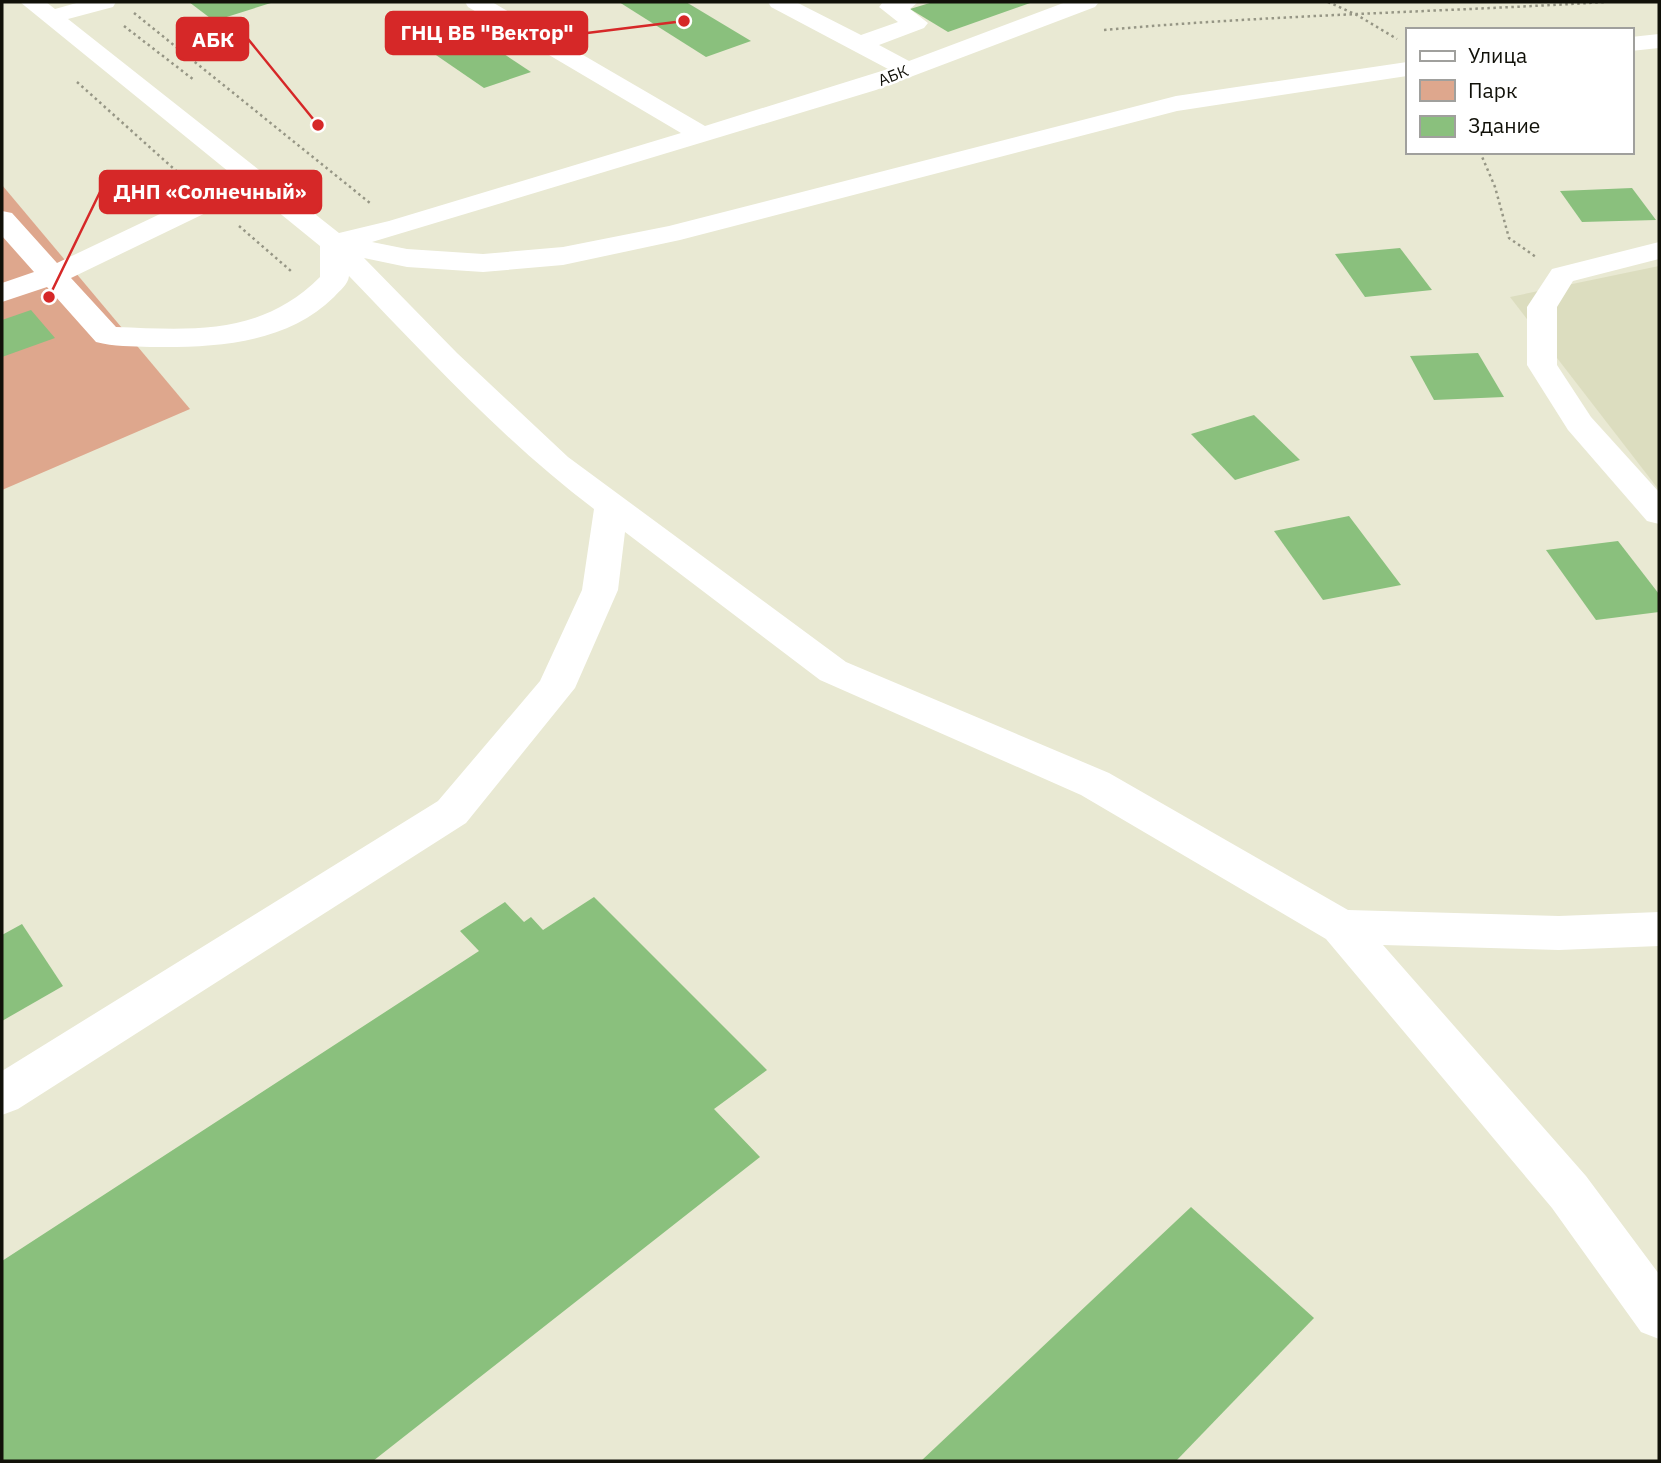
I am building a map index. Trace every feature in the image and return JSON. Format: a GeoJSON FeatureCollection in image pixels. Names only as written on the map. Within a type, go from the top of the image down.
{"type":"FeatureCollection","features":[{"type":"Feature","properties":{"kind":"street"},"geometry":{"type":"LineString","coordinates":[[476,2],[702,135]]}},
{"type":"Feature","properties":{"kind":"street"},"geometry":{"type":"LineString","coordinates":[[779,2],[907,69]]}},
{"type":"Feature","properties":{"kind":"street"},"geometry":{"type":"LineString","coordinates":[[860,44],[916,23],[891,7],[907,2]]}},
{"type":"Feature","properties":{"kind":"street","name":"АБК"},"geometry":{"type":"LineString","coordinates":[[334,243],[399,227],[867,85],[1087,2]]}},
{"type":"Feature","properties":{"kind":"street"},"geometry":{"type":"LineString","coordinates":[[42,9],[101,3]]}},
{"type":"Feature","properties":{"kind":"street"},"geometry":{"type":"LineString","coordinates":[[42,9],[334,243],[446,359],[556,464],[833,671],[1094,784],[1341,926],[1569,1192],[1659,1315]]}},
{"type":"Feature","properties":{"kind":"street"},"geometry":{"type":"LineString","coordinates":[[1633,44],[1659,41]]}},
{"type":"Feature","properties":{"kind":"street"},"geometry":{"type":"LineString","coordinates":[[334,243],[407,258],[471,263],[563,256],[670,234],[1176,104],[1404,56]]}},
{"type":"Feature","properties":{"kind":"street"},"geometry":{"type":"LineString","coordinates":[[2,293],[52,276],[210,201],[266,188]]}},
{"type":"Feature","properties":{"kind":"street"},"geometry":{"type":"LineString","coordinates":[[2,219],[107,336],[198,340],[262,329],[321,297],[335,279],[334,243]]}},
{"type":"Feature","properties":{"kind":"street"},"geometry":{"type":"LineString","coordinates":[[1659,251],[1562,275],[1542,307],[1542,365],[1579,423],[1659,513]]}},
{"type":"Feature","properties":{"kind":"street"},"geometry":{"type":"LineString","coordinates":[[2,1095],[452,812],[556,688],[600,590],[611,506]]}},
{"type":"Feature","properties":{"kind":"street"},"geometry":{"type":"LineString","coordinates":[[1341,926],[1559,933],[1659,929]]}},
{"type":"Feature","properties":{"kind":"path"},"geometry":{"type":"LineString","coordinates":[[1328,2],[1395,37],[1404,56]]}},
{"type":"Feature","properties":{"kind":"path"},"geometry":{"type":"LineString","coordinates":[[1095,29],[1216,20],[1430,13],[1606,2]]}},
{"type":"Feature","properties":{"kind":"path"},"geometry":{"type":"LineString","coordinates":[[101,3],[194,80]]}},
{"type":"Feature","properties":{"kind":"path"},"geometry":{"type":"LineString","coordinates":[[130,10],[399,227]]}},
{"type":"Feature","properties":{"kind":"path"},"geometry":{"type":"LineString","coordinates":[[75,80],[321,297]]}},
{"type":"Feature","properties":{"kind":"path"},"geometry":{"type":"LineString","coordinates":[[1481,154],[1495,187],[1509,238],[1562,275]]}},
{"type":"Feature","properties":{"kind":"shaded area"},"geometry":{"type":"Polygon","coordinates":[[[1659,266],[1659,490],[1510,297],[1659,266]]]}},
{"type":"Feature","properties":{"kind":"green space"},"geometry":{"type":"Polygon","coordinates":[[[2,185],[190,409],[2,490],[2,185]]]}},
{"type":"Feature","properties":{"kind":"building"},"geometry":{"type":"Polygon","coordinates":[[[189,2],[274,2],[214,21],[189,2]]]}},
{"type":"Feature","properties":{"kind":"building"},"geometry":{"type":"Polygon","coordinates":[[[619,2],[686,2],[751,41],[706,57],[619,2]]]}},
{"type":"Feature","properties":{"kind":"building"},"geometry":{"type":"Polygon","coordinates":[[[933,2],[1033,2],[948,32],[910,9],[933,2]]]}},
{"type":"Feature","properties":{"kind":"building"},"geometry":{"type":"Polygon","coordinates":[[[444,14],[531,72],[484,88],[398,29],[444,14]]]}},
{"type":"Feature","properties":{"kind":"building"},"geometry":{"type":"Polygon","coordinates":[[[1632,188],[1656,220],[1582,222],[1560,191],[1632,188]]]}},
{"type":"Feature","properties":{"kind":"building"},"geometry":{"type":"Polygon","coordinates":[[[1400,248],[1432,290],[1365,297],[1335,254],[1400,248]]]}},
{"type":"Feature","properties":{"kind":"building"},"geometry":{"type":"Polygon","coordinates":[[[31,310],[55,338],[2,357],[2,320],[31,310]]]}},
{"type":"Feature","properties":{"kind":"building"},"geometry":{"type":"Polygon","coordinates":[[[1478,353],[1504,397],[1434,400],[1410,356],[1478,353]]]}},
{"type":"Feature","properties":{"kind":"building"},"geometry":{"type":"Polygon","coordinates":[[[1254,415],[1300,460],[1235,480],[1191,434],[1254,415]]]}},
{"type":"Feature","properties":{"kind":"building"},"geometry":{"type":"Polygon","coordinates":[[[1349,516],[1401,585],[1323,600],[1274,531],[1349,516]]]}},
{"type":"Feature","properties":{"kind":"building"},"geometry":{"type":"Polygon","coordinates":[[[1618,541],[1659,594],[1659,612],[1596,620],[1546,550],[1618,541]]]}},
{"type":"Feature","properties":{"kind":"building"},"geometry":{"type":"Polygon","coordinates":[[[594,897],[767,1070],[714,1109],[760,1157],[373,1461],[2,1461],[2,1261],[479,951],[460,931],[505,902],[524,922],[531,917],[543,930],[594,897]]]}},
{"type":"Feature","properties":{"kind":"building"},"geometry":{"type":"Polygon","coordinates":[[[22,924],[63,986],[2,1021],[2,935],[22,924]]]}},
{"type":"Feature","properties":{"kind":"building"},"geometry":{"type":"Polygon","coordinates":[[[1191,1207],[1314,1318],[1176,1461],[921,1461],[1191,1207]]]}},
{"type":"Feature","properties":{"kind":"place","name":"ГНЦ ВБ \"Вектор\""},"geometry":{"type":"Point","coordinates":[684,21]}},
{"type":"Feature","properties":{"kind":"place","name":"АБК"},"geometry":{"type":"Point","coordinates":[318,125]}},
{"type":"Feature","properties":{"kind":"place","name":"ДНП «Солнечный»"},"geometry":{"type":"Point","coordinates":[49,297]}}]}
